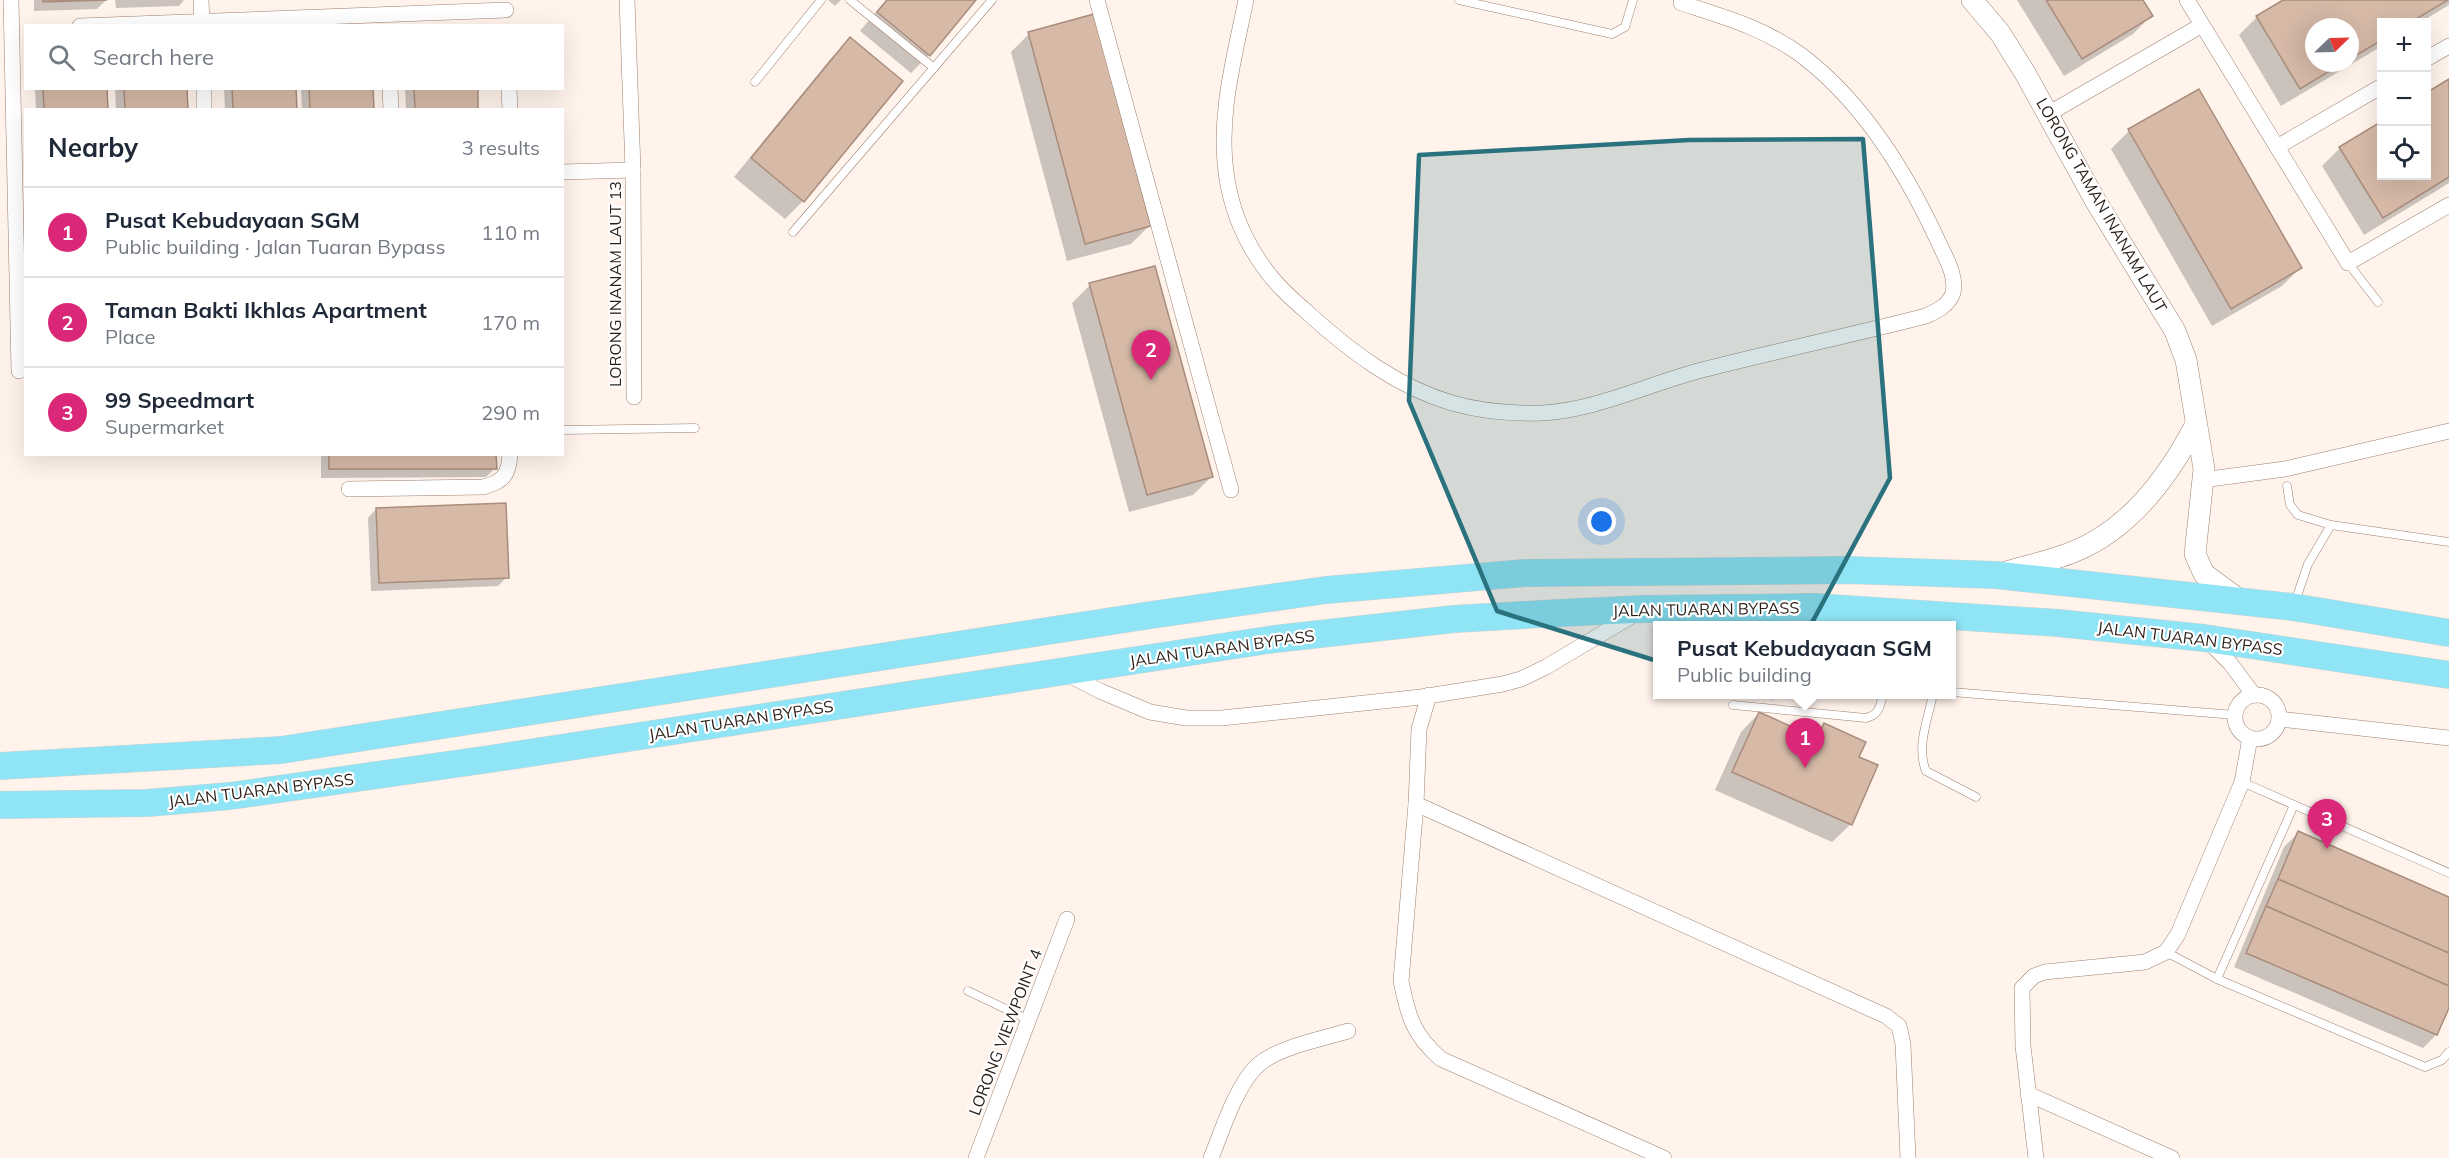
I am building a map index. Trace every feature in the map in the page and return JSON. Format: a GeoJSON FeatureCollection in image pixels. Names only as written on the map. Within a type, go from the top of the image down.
{"type":"FeatureCollection","features":[{"type":"Feature","properties":{"kind":"highway"},"geometry":{"type":"LineString","coordinates":[[0,766],[281,750],[1022,634],[1326,590],[1525,573],[1848,570],[1996,575],[2293,607],[2449,633]]}},
{"type":"Feature","properties":{"kind":"highway","name":"JALAN TUARAN BYPASS"},"geometry":{"type":"LineString","coordinates":[[0,806],[147,803],[230,796],[502,757],[1275,639],[1442,621],[1643,609],[1816,607],[2058,623],[2204,638],[2449,675]]}},
{"type":"Feature","properties":{"kind":"highway"},"geometry":{"type":"LineString","coordinates":[[2399,668],[2449,692]]}},
{"type":"Feature","properties":{"kind":"main road","name":"LORONG TAMAN INANAM LAUT"},"geometry":{"type":"LineString","coordinates":[[1972,0],[2000,33],[2095,200],[2175,331],[2186,360],[2204,469],[2195,554],[2204,574],[2244,603]]}},
{"type":"Feature","properties":{"kind":"main road"},"geometry":{"type":"LineString","coordinates":[[1996,575],[2074,552],[2101,537],[2125,519],[2165,478],[2196,424]]}},
{"type":"Feature","properties":{"kind":"street"},"geometry":{"type":"LineString","coordinates":[[11,0],[18,28],[21,303],[19,371]]}},
{"type":"Feature","properties":{"kind":"street"},"geometry":{"type":"LineString","coordinates":[[201,0],[202,21]]}},
{"type":"Feature","properties":{"kind":"street","name":"LORONG INANAM LAUT 13"},"geometry":{"type":"LineString","coordinates":[[627,0],[633,170],[634,398]]}},
{"type":"Feature","properties":{"kind":"street"},"geometry":{"type":"LineString","coordinates":[[1097,0],[1231,490]]}},
{"type":"Feature","properties":{"kind":"street"},"geometry":{"type":"LineString","coordinates":[[1246,0],[1226,103],[1223,140],[1227,180],[1236,213],[1246,237],[1264,268],[1290,297],[1337,339],[1377,367],[1415,389],[1453,403],[1500,411],[1541,413],[1580,408],[1702,370],[1926,316],[1945,305],[1952,296],[1954,285],[1951,268],[1909,184],[1890,151],[1835,86],[1802,56],[1752,25],[1681,3]]}},
{"type":"Feature","properties":{"kind":"street"},"geometry":{"type":"LineString","coordinates":[[2187,0],[2348,264],[2449,205]]}},
{"type":"Feature","properties":{"kind":"street"},"geometry":{"type":"LineString","coordinates":[[129,24],[202,21],[388,20],[506,5],[507,24]]}},
{"type":"Feature","properties":{"kind":"street"},"geometry":{"type":"LineString","coordinates":[[2048,114],[2202,25]]}},
{"type":"Feature","properties":{"kind":"street"},"geometry":{"type":"LineString","coordinates":[[2431,57],[2449,46]]}},
{"type":"Feature","properties":{"kind":"street"},"geometry":{"type":"LineString","coordinates":[[2277,147],[2377,89]]}},
{"type":"Feature","properties":{"kind":"street"},"geometry":{"type":"LineString","coordinates":[[204,90],[204,108]]}},
{"type":"Feature","properties":{"kind":"street"},"geometry":{"type":"LineString","coordinates":[[390,90],[391,108]]}},
{"type":"Feature","properties":{"kind":"street"},"geometry":{"type":"LineString","coordinates":[[509,90],[510,108]]}},
{"type":"Feature","properties":{"kind":"street","name":"LORONG INANAM LAUT 13"},"geometry":{"type":"LineString","coordinates":[[564,172],[633,170]]}},
{"type":"Feature","properties":{"kind":"street"},"geometry":{"type":"LineString","coordinates":[[2202,480],[2285,469],[2449,431]]}},
{"type":"Feature","properties":{"kind":"street"},"geometry":{"type":"LineString","coordinates":[[349,489],[483,487],[504,478],[509,468],[510,456]]}},
{"type":"Feature","properties":{"kind":"street"},"geometry":{"type":"LineString","coordinates":[[1062,671],[1100,691],[1150,712],[1186,718],[1222,718],[1429,695],[1521,679],[1546,667],[1643,609]]}},
{"type":"Feature","properties":{"kind":"street"},"geometry":{"type":"LineString","coordinates":[[2204,638],[2230,663],[2254,695]]}},
{"type":"Feature","properties":{"kind":"street"},"geometry":{"type":"LineString","coordinates":[[1429,695],[1419,729],[1416,804],[1401,981],[1415,1030],[1423,1044],[1441,1059],[1664,1158]]}},
{"type":"Feature","properties":{"kind":"street"},"geometry":{"type":"LineString","coordinates":[[2254,695],[2261,695],[2272,701],[2279,713],[2278,726],[2269,735],[2257,739],[2250,738],[2239,729],[2235,715],[2241,701],[2254,695]]}},
{"type":"Feature","properties":{"kind":"street"},"geometry":{"type":"LineString","coordinates":[[1404,698],[1419,729]]}},
{"type":"Feature","properties":{"kind":"street"},"geometry":{"type":"LineString","coordinates":[[2279,719],[2449,738]]}},
{"type":"Feature","properties":{"kind":"street"},"geometry":{"type":"LineString","coordinates":[[2036,1158],[2028,1094],[2022,988],[2034,976],[2045,972],[2145,962],[2166,952],[2178,934],[2242,782],[2250,738]]}},
{"type":"Feature","properties":{"kind":"street"},"geometry":{"type":"LineString","coordinates":[[1416,804],[1886,1016],[1899,1026],[1903,1044],[1908,1158]]}},
{"type":"Feature","properties":{"kind":"street","name":"LORONG VIEWPOINT 4"},"geometry":{"type":"LineString","coordinates":[[976,1158],[1067,919]]}},
{"type":"Feature","properties":{"kind":"street"},"geometry":{"type":"LineString","coordinates":[[1211,1158],[1244,1083],[1257,1066],[1276,1054],[1348,1031]]}},
{"type":"Feature","properties":{"kind":"street"},"geometry":{"type":"LineString","coordinates":[[2028,1094],[2172,1158]]}},
{"type":"Feature","properties":{"kind":"lane"},"geometry":{"type":"LineString","coordinates":[[755,82],[822,0]]}},
{"type":"Feature","properties":{"kind":"lane"},"geometry":{"type":"LineString","coordinates":[[850,0],[934,68]]}},
{"type":"Feature","properties":{"kind":"lane"},"geometry":{"type":"LineString","coordinates":[[793,232],[992,0]]}},
{"type":"Feature","properties":{"kind":"lane"},"geometry":{"type":"LineString","coordinates":[[1459,0],[1612,34],[1625,27],[1633,0]]}},
{"type":"Feature","properties":{"kind":"lane"},"geometry":{"type":"LineString","coordinates":[[2348,264],[2378,302]]}},
{"type":"Feature","properties":{"kind":"lane"},"geometry":{"type":"LineString","coordinates":[[564,430],[695,428]]}},
{"type":"Feature","properties":{"kind":"lane"},"geometry":{"type":"LineString","coordinates":[[2287,486],[2290,505],[2298,515],[2331,525],[2449,542]]}},
{"type":"Feature","properties":{"kind":"lane"},"geometry":{"type":"LineString","coordinates":[[2293,607],[2308,564],[2331,525]]}},
{"type":"Feature","properties":{"kind":"lane"},"geometry":{"type":"LineString","coordinates":[[1956,692],[2235,715]]}},
{"type":"Feature","properties":{"kind":"lane"},"geometry":{"type":"LineString","coordinates":[[1733,705],[1866,718],[1874,716],[1880,710],[1882,699]]}},
{"type":"Feature","properties":{"kind":"lane"},"geometry":{"type":"LineString","coordinates":[[1932,699],[1921,748],[1926,771],[1976,797]]}},
{"type":"Feature","properties":{"kind":"lane"},"geometry":{"type":"LineString","coordinates":[[2242,782],[2449,873]]}},
{"type":"Feature","properties":{"kind":"lane"},"geometry":{"type":"LineString","coordinates":[[2217,979],[2294,805]]}},
{"type":"Feature","properties":{"kind":"lane"},"geometry":{"type":"LineString","coordinates":[[2166,952],[2217,979],[2425,1067],[2442,1060],[2449,1052]]}},
{"type":"Feature","properties":{"kind":"lane"},"geometry":{"type":"LineString","coordinates":[[968,991],[1029,1020]]}},
{"type":"Feature","properties":{"kind":"highlighted area"},"geometry":{"type":"Polygon","coordinates":[[[1863,139],[1890,478],[1772,697],[1497,611],[1409,401],[1419,155],[1689,140],[1863,139]]]}},
{"type":"Feature","properties":{"kind":"building"},"geometry":{"type":"Polygon","coordinates":[[[43,0],[107,0],[43,2],[43,0]]]}},
{"type":"Feature","properties":{"kind":"building"},"geometry":{"type":"Polygon","coordinates":[[[887,0],[976,0],[930,56],[877,12],[887,0]]]}},
{"type":"Feature","properties":{"kind":"building"},"geometry":{"type":"Polygon","coordinates":[[[2046,0],[2143,0],[2153,16],[2082,59],[2046,0]]]}},
{"type":"Feature","properties":{"kind":"building"},"geometry":{"type":"Polygon","coordinates":[[[2283,0],[2448,0],[2418,18],[2377,18],[2377,43],[2359,54],[2359,18],[2305,18],[2305,72],[2328,72],[2300,89],[2256,16],[2283,0]]]}},
{"type":"Feature","properties":{"kind":"building"},"geometry":{"type":"Polygon","coordinates":[[[1094,14],[1151,226],[1085,244],[1028,32],[1094,14]]]}},
{"type":"Feature","properties":{"kind":"building"},"geometry":{"type":"Polygon","coordinates":[[[850,37],[903,81],[804,202],[751,158],[850,37]]]}},
{"type":"Feature","properties":{"kind":"building"},"geometry":{"type":"Polygon","coordinates":[[[2449,79],[2449,177],[2383,218],[2339,147],[2377,124],[2377,180],[2431,180],[2431,90],[2449,79]]]}},
{"type":"Feature","properties":{"kind":"building"},"geometry":{"type":"Polygon","coordinates":[[[2199,89],[2302,268],[2231,309],[2128,129],[2199,89]]]}},
{"type":"Feature","properties":{"kind":"building"},"geometry":{"type":"Polygon","coordinates":[[[43,90],[107,90],[108,108],[44,108],[43,90]]]}},
{"type":"Feature","properties":{"kind":"building"},"geometry":{"type":"Polygon","coordinates":[[[124,90],[187,90],[188,108],[125,108],[124,90]]]}},
{"type":"Feature","properties":{"kind":"building"},"geometry":{"type":"Polygon","coordinates":[[[232,90],[296,90],[297,108],[233,108],[232,90]]]}},
{"type":"Feature","properties":{"kind":"building"},"geometry":{"type":"Polygon","coordinates":[[[309,90],[373,90],[374,108],[310,108],[309,90]]]}},
{"type":"Feature","properties":{"kind":"building"},"geometry":{"type":"Polygon","coordinates":[[[414,90],[478,90],[478,108],[415,108],[414,90]]]}},
{"type":"Feature","properties":{"kind":"building"},"geometry":{"type":"Polygon","coordinates":[[[1155,266],[1213,477],[1147,495],[1089,283],[1155,266]]]}},
{"type":"Feature","properties":{"kind":"building"},"geometry":{"type":"Polygon","coordinates":[[[329,456],[496,456],[497,469],[329,469],[329,456]]]}},
{"type":"Feature","properties":{"kind":"building"},"geometry":{"type":"Polygon","coordinates":[[[506,503],[509,578],[379,583],[376,508],[506,503]]]}},
{"type":"Feature","properties":{"kind":"building"},"geometry":{"type":"Polygon","coordinates":[[[1759,712],[1817,738],[1824,723],[1866,742],[1859,757],[1878,765],[1852,825],[1732,772],[1759,712]]]}},
{"type":"Feature","properties":{"kind":"building"},"geometry":{"type":"Polygon","coordinates":[[[2298,831],[2449,897],[2449,953],[2278,879],[2298,831]]]}},
{"type":"Feature","properties":{"kind":"building"},"geometry":{"type":"Polygon","coordinates":[[[2278,879],[2449,953],[2449,986],[2266,906],[2278,879]]]}},
{"type":"Feature","properties":{"kind":"building"},"geometry":{"type":"Polygon","coordinates":[[[2266,906],[2449,986],[2449,1008],[2437,1035],[2246,953],[2266,906]]]}},
{"type":"Feature","properties":{"kind":"place","name":"Taman Bakti Ikhlas Apartment"},"geometry":{"type":"Point","coordinates":[1151,380]}},
{"type":"Feature","properties":{"kind":"place","name":"Pusat Kebudayaan SGM"},"geometry":{"type":"Point","coordinates":[1805,768]}},
{"type":"Feature","properties":{"kind":"place","name":"99 Speedmart"},"geometry":{"type":"Point","coordinates":[2327,849]}}]}
